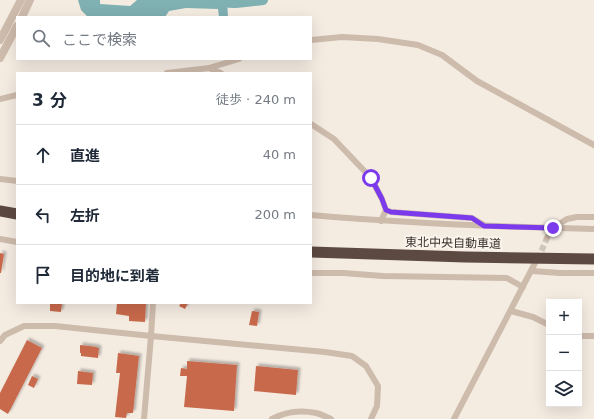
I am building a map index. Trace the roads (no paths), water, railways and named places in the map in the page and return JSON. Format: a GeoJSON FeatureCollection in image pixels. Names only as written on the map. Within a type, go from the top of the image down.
{"type":"FeatureCollection","features":[{"type":"Feature","properties":{"kind":"highway"},"geometry":{"type":"LineString","coordinates":[[0,211],[16,214]]}},
{"type":"Feature","properties":{"kind":"highway"},"geometry":{"type":"LineString","coordinates":[[0,216],[16,219]]}},
{"type":"Feature","properties":{"kind":"highway","name":"東北中央自動車道"},"geometry":{"type":"LineString","coordinates":[[312,246],[470,252],[594,253]]}},
{"type":"Feature","properties":{"kind":"highway","name":"東北中央自動車道"},"geometry":{"type":"LineString","coordinates":[[312,252],[465,258],[594,259]]}},
{"type":"Feature","properties":{"kind":"street"},"geometry":{"type":"LineString","coordinates":[[0,40],[21,0]]}},
{"type":"Feature","properties":{"kind":"street"},"geometry":{"type":"LineString","coordinates":[[22,16],[30,0]]}},
{"type":"Feature","properties":{"kind":"street"},"geometry":{"type":"LineString","coordinates":[[0,58],[16,28]]}},
{"type":"Feature","properties":{"kind":"street"},"geometry":{"type":"LineString","coordinates":[[312,40],[342,38],[378,39],[418,45],[442,55],[477,81],[594,145]]}},
{"type":"Feature","properties":{"kind":"street"},"geometry":{"type":"LineString","coordinates":[[175,72],[209,68],[236,60]]}},
{"type":"Feature","properties":{"kind":"street"},"geometry":{"type":"LineString","coordinates":[[209,68],[219,72]]}},
{"type":"Feature","properties":{"kind":"street"},"geometry":{"type":"LineString","coordinates":[[0,100],[16,95]]}},
{"type":"Feature","properties":{"kind":"street"},"geometry":{"type":"LineString","coordinates":[[312,125],[334,139],[371,178],[386,210],[381,221]]}},
{"type":"Feature","properties":{"kind":"street"},"geometry":{"type":"LineString","coordinates":[[0,179],[16,181]]}},
{"type":"Feature","properties":{"kind":"street"},"geometry":{"type":"LineString","coordinates":[[386,210],[391,212],[472,218],[484,226]]}},
{"type":"Feature","properties":{"kind":"street"},"geometry":{"type":"LineString","coordinates":[[312,215],[381,221],[594,229]]}},
{"type":"Feature","properties":{"kind":"street"},"geometry":{"type":"LineString","coordinates":[[547,238],[553,228],[567,219],[577,217],[594,217]]}},
{"type":"Feature","properties":{"kind":"street"},"geometry":{"type":"LineString","coordinates":[[0,239],[16,242]]}},
{"type":"Feature","properties":{"kind":"street"},"geometry":{"type":"LineString","coordinates":[[454,419],[535,263]]}},
{"type":"Feature","properties":{"kind":"street"},"geometry":{"type":"LineString","coordinates":[[532,271],[594,273]]}},
{"type":"Feature","properties":{"kind":"street"},"geometry":{"type":"LineString","coordinates":[[312,273],[507,278],[523,287]]}},
{"type":"Feature","properties":{"kind":"street"},"geometry":{"type":"LineString","coordinates":[[144,419],[153,304]]}},
{"type":"Feature","properties":{"kind":"street"},"geometry":{"type":"LineString","coordinates":[[511,311],[533,317],[546,324]]}},
{"type":"Feature","properties":{"kind":"street"},"geometry":{"type":"LineString","coordinates":[[0,341],[5,334],[24,326],[55,326],[325,352],[352,356],[366,366],[378,386],[377,406],[371,419]]}},
{"type":"Feature","properties":{"kind":"street"},"geometry":{"type":"LineString","coordinates":[[582,336],[594,336]]}},
{"type":"Feature","properties":{"kind":"street"},"geometry":{"type":"LineString","coordinates":[[272,419],[297,411],[316,413],[331,419]]}},
{"type":"Feature","properties":{"kind":"water"},"geometry":{"type":"Polygon","coordinates":[[[78,0],[100,0],[100,4],[130,6],[137,0],[227,0],[228,16],[219,16],[218,9],[186,8],[169,11],[166,16],[87,16],[81,10],[78,0]]]}},
{"type":"Feature","properties":{"kind":"waterway"},"geometry":{"type":"LineString","coordinates":[[220,0],[229,3],[263,0]]}},
{"type":"Feature","properties":{"kind":"tunnel"},"geometry":{"type":"LineString","coordinates":[[538,259],[547,238]]}}]}
